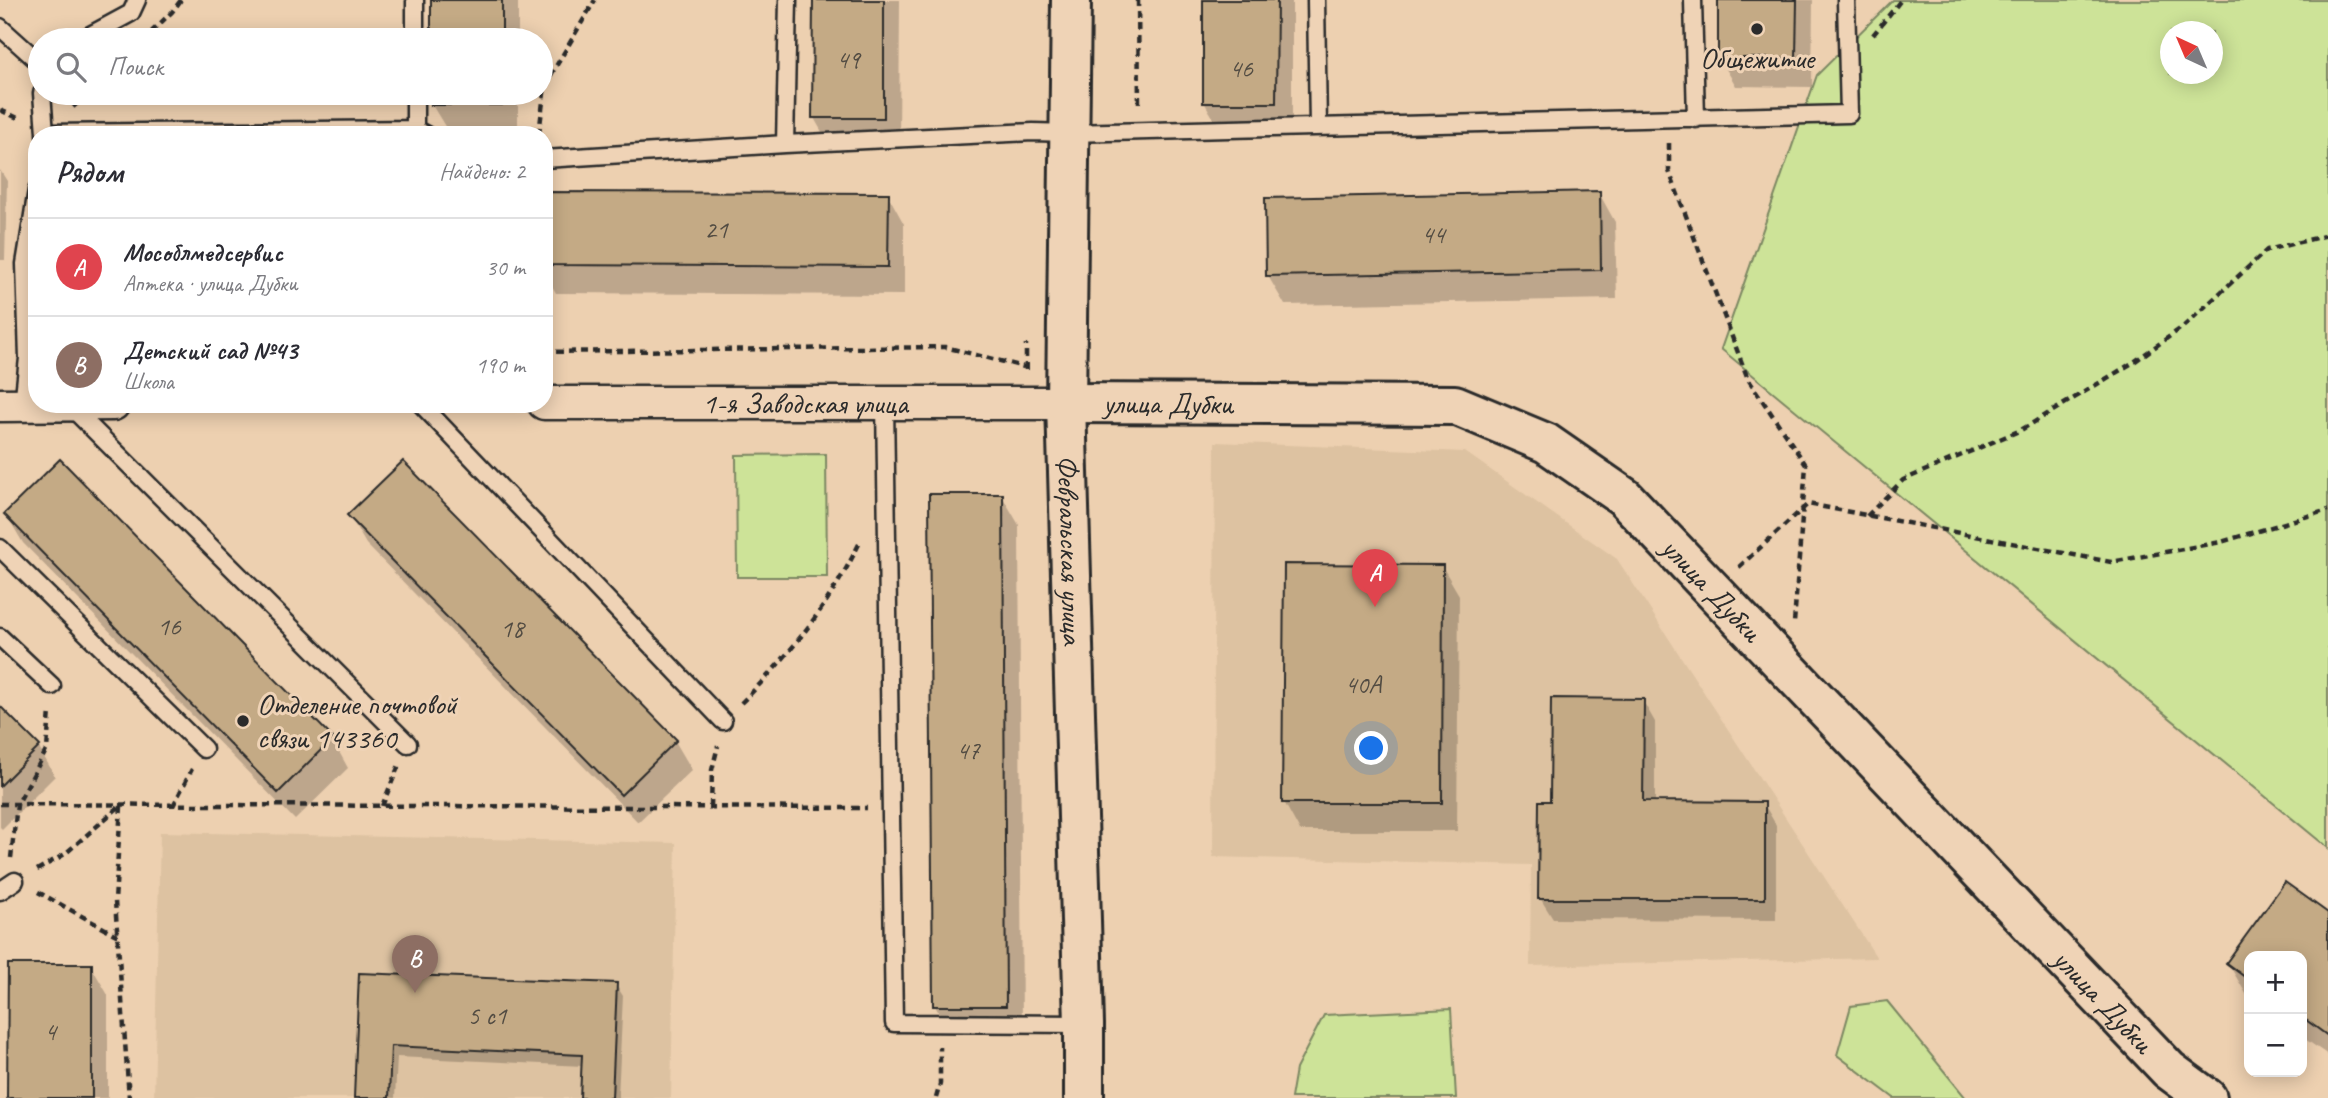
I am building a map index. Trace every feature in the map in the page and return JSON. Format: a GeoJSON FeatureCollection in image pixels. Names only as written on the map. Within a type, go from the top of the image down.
{"type":"FeatureCollection","features":[{"type":"Feature","properties":{"kind":"street","name":"Февральская улица"},"geometry":{"type":"LineString","coordinates":[[1070,0],[1066,402],[1084,1098]]}},
{"type":"Feature","properties":{"kind":"street","name":"1-я Заводская улица"},"geometry":{"type":"LineString","coordinates":[[553,403],[1066,402]]}},
{"type":"Feature","properties":{"kind":"street","name":"улица Дубки"},"geometry":{"type":"LineString","coordinates":[[1066,402],[1455,405],[1546,443],[1624,497],[2171,1084],[2207,1098]]}},
{"type":"Feature","properties":{"kind":"lane"},"geometry":{"type":"LineString","coordinates":[[103,28],[131,13],[137,0]]}},
{"type":"Feature","properties":{"kind":"lane"},"geometry":{"type":"LineString","coordinates":[[415,0],[415,28]]}},
{"type":"Feature","properties":{"kind":"lane"},"geometry":{"type":"LineString","coordinates":[[785,144],[788,0]]}},
{"type":"Feature","properties":{"kind":"lane"},"geometry":{"type":"LineString","coordinates":[[1317,0],[1318,127]]}},
{"type":"Feature","properties":{"kind":"lane"},"geometry":{"type":"LineString","coordinates":[[1693,0],[1696,118]]}},
{"type":"Feature","properties":{"kind":"lane"},"geometry":{"type":"LineString","coordinates":[[553,158],[1033,132],[1849,114],[1846,0]]}},
{"type":"Feature","properties":{"kind":"lane"},"geometry":{"type":"LineString","coordinates":[[0,27],[28,53]]}},
{"type":"Feature","properties":{"kind":"lane"},"geometry":{"type":"LineString","coordinates":[[43,105],[44,126]]}},
{"type":"Feature","properties":{"kind":"lane"},"geometry":{"type":"LineString","coordinates":[[417,105],[420,126]]}},
{"type":"Feature","properties":{"kind":"lane"},"geometry":{"type":"LineString","coordinates":[[11,405],[28,358],[25,264],[28,246]]}},
{"type":"Feature","properties":{"kind":"lane"},"geometry":{"type":"LineString","coordinates":[[885,403],[894,1023],[1084,1024]]}},
{"type":"Feature","properties":{"kind":"lane"},"geometry":{"type":"LineString","coordinates":[[78,413],[408,744]]}},
{"type":"Feature","properties":{"kind":"lane"},"geometry":{"type":"LineString","coordinates":[[430,413],[723,721]]}},
{"type":"Feature","properties":{"kind":"lane"},"geometry":{"type":"LineString","coordinates":[[0,548],[204,749]]}},
{"type":"Feature","properties":{"kind":"lane"},"geometry":{"type":"LineString","coordinates":[[0,637],[52,685]]}},
{"type":"Feature","properties":{"kind":"lane"},"geometry":{"type":"LineString","coordinates":[[0,891],[15,881]]}},
{"type":"Feature","properties":{"kind":"path"},"geometry":{"type":"LineString","coordinates":[[156,28],[181,0]]}},
{"type":"Feature","properties":{"kind":"path"},"geometry":{"type":"LineString","coordinates":[[553,71],[595,0]]}},
{"type":"Feature","properties":{"kind":"path"},"geometry":{"type":"LineString","coordinates":[[1138,0],[1139,131]]}},
{"type":"Feature","properties":{"kind":"path"},"geometry":{"type":"LineString","coordinates":[[540,126],[543,105]]}},
{"type":"Feature","properties":{"kind":"path"},"geometry":{"type":"LineString","coordinates":[[1668,119],[1669,171],[1748,379],[1806,465],[1790,673]]}},
{"type":"Feature","properties":{"kind":"path"},"geometry":{"type":"LineString","coordinates":[[1867,516],[1903,480],[2021,430],[2134,362],[2184,326],[2267,250],[2328,236]]}},
{"type":"Feature","properties":{"kind":"path"},"geometry":{"type":"LineString","coordinates":[[553,352],[945,347],[1026,368]]}},
{"type":"Feature","properties":{"kind":"path"},"geometry":{"type":"LineString","coordinates":[[1713,591],[1808,504],[2110,562],[2221,541],[2328,510]]}},
{"type":"Feature","properties":{"kind":"path"},"geometry":{"type":"LineString","coordinates":[[711,807],[712,770],[723,721],[774,672],[827,600],[862,536]]}},
{"type":"Feature","properties":{"kind":"path"},"geometry":{"type":"LineString","coordinates":[[15,881],[10,854],[17,805],[47,750],[52,685]]}},
{"type":"Feature","properties":{"kind":"path"},"geometry":{"type":"LineString","coordinates":[[382,806],[408,744]]}},
{"type":"Feature","properties":{"kind":"path"},"geometry":{"type":"LineString","coordinates":[[173,806],[204,749]]}},
{"type":"Feature","properties":{"kind":"path"},"geometry":{"type":"LineString","coordinates":[[0,804],[891,808]]}},
{"type":"Feature","properties":{"kind":"path"},"geometry":{"type":"LineString","coordinates":[[15,881],[65,854],[121,805]]}},
{"type":"Feature","properties":{"kind":"path"},"geometry":{"type":"LineString","coordinates":[[121,805],[115,901],[129,1098]]}},
{"type":"Feature","properties":{"kind":"path"},"geometry":{"type":"LineString","coordinates":[[15,881],[118,936]]}},
{"type":"Feature","properties":{"kind":"path"},"geometry":{"type":"LineString","coordinates":[[936,1098],[940,1084],[940,1023]]}},
{"type":"Feature","properties":{"kind":"shaded area"},"geometry":{"type":"Polygon","coordinates":[[[1215,442],[1465,452],[1617,559],[1877,958],[1530,966],[1531,865],[1213,857],[1215,442]]]}},
{"type":"Feature","properties":{"kind":"shaded area"},"geometry":{"type":"Polygon","coordinates":[[[160,832],[676,843],[671,1098],[154,1098],[160,832]]]}},
{"type":"Feature","properties":{"kind":"green space"},"geometry":{"type":"Polygon","coordinates":[[[1893,0],[2328,0],[2328,848],[1721,349],[1817,75],[1893,0]]]}},
{"type":"Feature","properties":{"kind":"green space"},"geometry":{"type":"Polygon","coordinates":[[[826,454],[827,577],[737,577],[736,455],[826,454]]]}},
{"type":"Feature","properties":{"kind":"green space"},"geometry":{"type":"Polygon","coordinates":[[[1887,1001],[1966,1098],[1894,1098],[1837,1055],[1851,1006],[1887,1001]]]}},
{"type":"Feature","properties":{"kind":"green space"},"geometry":{"type":"Polygon","coordinates":[[[1451,1009],[1456,1098],[1291,1098],[1296,1069],[1324,1015],[1451,1009]]]}},
{"type":"Feature","properties":{"kind":"building"},"geometry":{"type":"Polygon","coordinates":[[[431,0],[502,0],[502,28],[431,28],[431,0]]]}},
{"type":"Feature","properties":{"kind":"building"},"geometry":{"type":"Polygon","coordinates":[[[813,0],[884,0],[884,118],[812,118],[813,0]]]}},
{"type":"Feature","properties":{"kind":"building"},"geometry":{"type":"Polygon","coordinates":[[[1203,0],[1277,0],[1276,103],[1203,103],[1203,0]]]}},
{"type":"Feature","properties":{"kind":"building","name":"Общежитие"},"geometry":{"type":"Polygon","coordinates":[[[1718,0],[1797,0],[1796,58],[1718,58],[1718,0]]]}},
{"type":"Feature","properties":{"kind":"building"},"geometry":{"type":"Polygon","coordinates":[[[1600,191],[1601,270],[1266,276],[1265,198],[1600,191]]]}},
{"type":"Feature","properties":{"kind":"building"},"geometry":{"type":"Polygon","coordinates":[[[553,192],[889,193],[888,267],[553,265],[553,192]]]}},
{"type":"Feature","properties":{"kind":"building"},"geometry":{"type":"Polygon","coordinates":[[[60,459],[333,738],[278,793],[4,514],[60,459]]]}},
{"type":"Feature","properties":{"kind":"building"},"geometry":{"type":"Polygon","coordinates":[[[403,461],[677,740],[621,795],[347,515],[403,461]]]}},
{"type":"Feature","properties":{"kind":"building"},"geometry":{"type":"Polygon","coordinates":[[[929,494],[1003,494],[1006,1006],[933,1006],[929,494]]]}},
{"type":"Feature","properties":{"kind":"building"},"geometry":{"type":"Polygon","coordinates":[[[1284,564],[1443,565],[1442,803],[1282,803],[1284,564]]]}},
{"type":"Feature","properties":{"kind":"building"},"geometry":{"type":"Polygon","coordinates":[[[1551,698],[1644,699],[1643,801],[1765,802],[1765,899],[1538,899],[1539,801],[1550,801],[1551,698]]]}},
{"type":"Feature","properties":{"kind":"building"},"geometry":{"type":"Polygon","coordinates":[[[0,706],[40,746],[0,786],[0,706]]]}},
{"type":"Feature","properties":{"kind":"building"},"geometry":{"type":"Polygon","coordinates":[[[2285,882],[2328,913],[2328,1036],[2307,1021],[2307,951],[2244,951],[2244,976],[2226,963],[2285,882]]]}},
{"type":"Feature","properties":{"kind":"building"},"geometry":{"type":"Polygon","coordinates":[[[8,964],[92,964],[92,1098],[7,1098],[8,964]]]}},
{"type":"Feature","properties":{"kind":"building"},"geometry":{"type":"Polygon","coordinates":[[[359,973],[617,983],[612,1098],[580,1098],[582,1055],[391,1046],[389,1098],[354,1098],[359,973]]]}},
{"type":"Feature","properties":{"kind":"place","name":"Общежитие"},"geometry":{"type":"Point","coordinates":[1757,29]}},
{"type":"Feature","properties":{"kind":"place","name":"Мособлмедсервис"},"geometry":{"type":"Point","coordinates":[1375,607]}},
{"type":"Feature","properties":{"kind":"place","name":"Отделение почтовой связи 143360"},"geometry":{"type":"Point","coordinates":[243,721]}},
{"type":"Feature","properties":{"kind":"place","name":"Детский сад №43"},"geometry":{"type":"Point","coordinates":[415,993]}}]}
